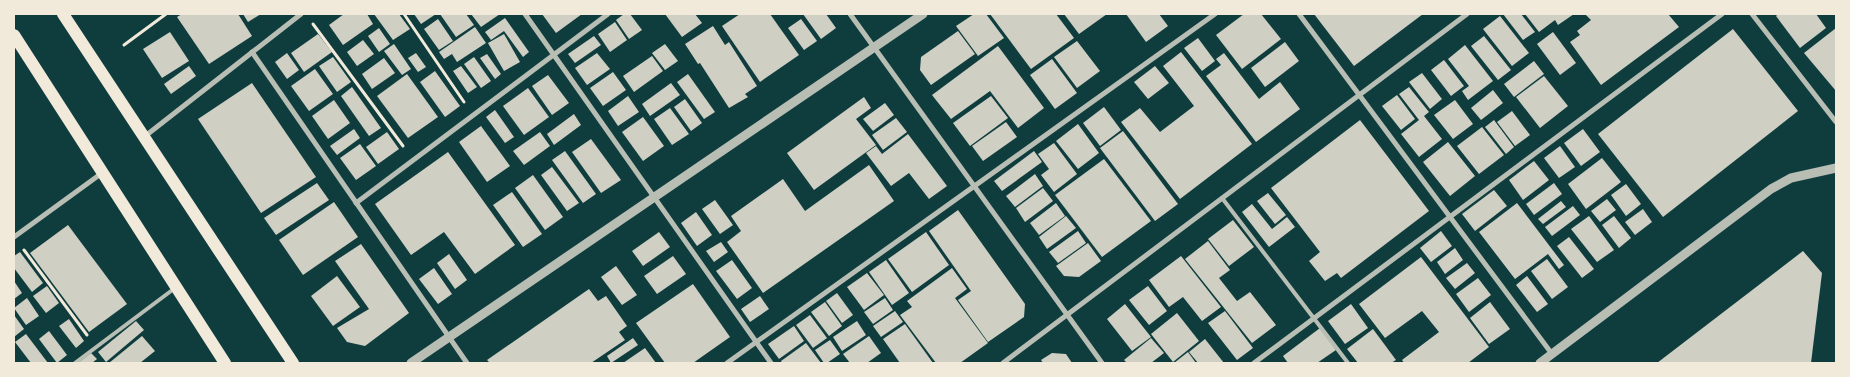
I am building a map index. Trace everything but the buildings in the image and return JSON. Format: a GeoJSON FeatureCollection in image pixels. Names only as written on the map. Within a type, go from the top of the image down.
{"type":"FeatureCollection","features":[{"type":"Feature","properties":{"kind":"main road"},"geometry":{"type":"LineString","coordinates":[[62,14],[294,363]]}},
{"type":"Feature","properties":{"kind":"main road"},"geometry":{"type":"LineString","coordinates":[[14,35],[225,363]]}},
{"type":"Feature","properties":{"kind":"street"},"geometry":{"type":"LineString","coordinates":[[144,137],[301,14]]}},
{"type":"Feature","properties":{"kind":"street"},"geometry":{"type":"LineString","coordinates":[[525,14],[771,363]]}},
{"type":"Feature","properties":{"kind":"street"},"geometry":{"type":"LineString","coordinates":[[356,203],[608,14]]}},
{"type":"Feature","properties":{"kind":"street"},"geometry":{"type":"LineString","coordinates":[[850,14],[1102,363]]}},
{"type":"Feature","properties":{"kind":"street"},"geometry":{"type":"LineString","coordinates":[[412,363],[923,14]]}},
{"type":"Feature","properties":{"kind":"street"},"geometry":{"type":"LineString","coordinates":[[727,363],[1215,14]]}},
{"type":"Feature","properties":{"kind":"street"},"geometry":{"type":"LineString","coordinates":[[1299,14],[1552,354]]}},
{"type":"Feature","properties":{"kind":"street"},"geometry":{"type":"LineString","coordinates":[[1003,363],[1467,14]]}},
{"type":"Feature","properties":{"kind":"street"},"geometry":{"type":"LineString","coordinates":[[1254,363],[1722,14]]}},
{"type":"Feature","properties":{"kind":"street"},"geometry":{"type":"LineString","coordinates":[[1752,14],[1836,122]]}},
{"type":"Feature","properties":{"kind":"street"},"geometry":{"type":"LineString","coordinates":[[252,52],[467,363]]}},
{"type":"Feature","properties":{"kind":"street"},"geometry":{"type":"LineString","coordinates":[[1540,363],[1771,189],[1791,178],[1836,168]]}},
{"type":"Feature","properties":{"kind":"street"},"geometry":{"type":"LineString","coordinates":[[14,237],[102,173]]}},
{"type":"Feature","properties":{"kind":"lane"},"geometry":{"type":"LineString","coordinates":[[1222,198],[1348,363]]}},
{"type":"Feature","properties":{"kind":"lane"},"geometry":{"type":"LineString","coordinates":[[75,363],[176,288]]}},
{"type":"Feature","properties":{"kind":"path"},"geometry":{"type":"LineString","coordinates":[[124,45],[166,14]]}},
{"type":"Feature","properties":{"kind":"path"},"geometry":{"type":"LineString","coordinates":[[404,14],[473,115]]}},
{"type":"Feature","properties":{"kind":"path"},"geometry":{"type":"LineString","coordinates":[[311,22],[414,160]]}},
{"type":"Feature","properties":{"kind":"path"},"geometry":{"type":"LineString","coordinates":[[14,237],[96,348]]}}]}
